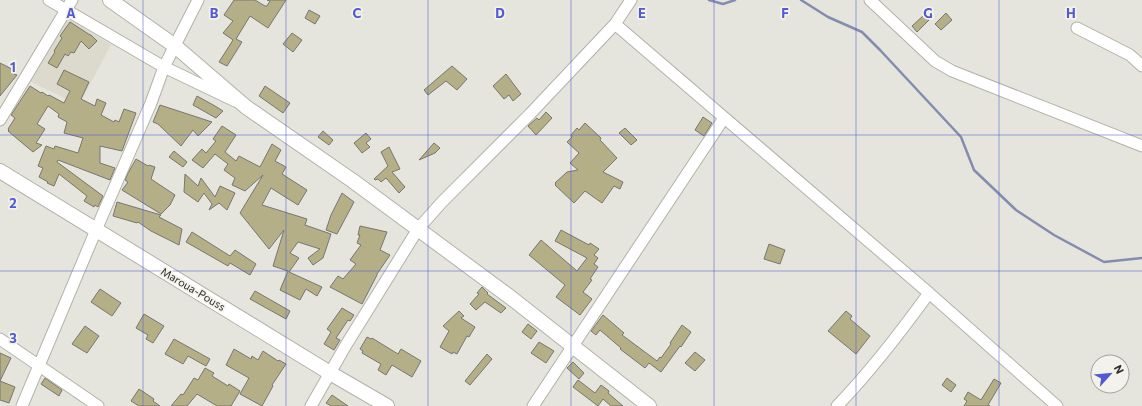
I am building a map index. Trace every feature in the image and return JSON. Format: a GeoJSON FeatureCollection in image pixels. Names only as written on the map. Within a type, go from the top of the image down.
{"type":"FeatureCollection","features":[{"type":"Feature","properties":{"kind":"main road"},"geometry":{"type":"LineString","coordinates":[[110,0],[175,46],[246,107],[353,182],[510,297],[649,406]]}},
{"type":"Feature","properties":{"kind":"main road","name":"Maroua-Pouss"},"geometry":{"type":"LineString","coordinates":[[0,171],[386,406]]}},
{"type":"Feature","properties":{"kind":"street"},"geometry":{"type":"LineString","coordinates":[[49,0],[69,5],[164,67],[246,107]]}},
{"type":"Feature","properties":{"kind":"street"},"geometry":{"type":"LineString","coordinates":[[22,406],[151,103],[164,67],[198,0]]}},
{"type":"Feature","properties":{"kind":"street"},"geometry":{"type":"LineString","coordinates":[[311,406],[346,345],[418,230],[442,202],[530,114],[615,24],[631,0]]}},
{"type":"Feature","properties":{"kind":"street"},"geometry":{"type":"LineString","coordinates":[[870,0],[935,61],[952,71],[1142,146]]}},
{"type":"Feature","properties":{"kind":"street"},"geometry":{"type":"LineString","coordinates":[[0,120],[69,5]]}},
{"type":"Feature","properties":{"kind":"street"},"geometry":{"type":"LineString","coordinates":[[615,24],[1057,406]]}},
{"type":"Feature","properties":{"kind":"street"},"geometry":{"type":"LineString","coordinates":[[1077,28],[1130,55],[1142,66]]}},
{"type":"Feature","properties":{"kind":"street"},"geometry":{"type":"LineString","coordinates":[[534,406],[724,118]]}},
{"type":"Feature","properties":{"kind":"street"},"geometry":{"type":"LineString","coordinates":[[837,406],[855,388],[912,317],[928,293]]}},
{"type":"Feature","properties":{"kind":"street"},"geometry":{"type":"LineString","coordinates":[[0,339],[98,406]]}},
{"type":"Feature","properties":{"kind":"shaded area"},"geometry":{"type":"Polygon","coordinates":[[[67,18],[111,45],[79,105],[29,81],[67,18]]]}},
{"type":"Feature","properties":{"kind":"building"},"geometry":{"type":"Polygon","coordinates":[[[234,0],[255,0],[267,6],[270,1],[267,0],[286,0],[268,28],[250,16],[236,39],[242,42],[227,66],[219,62],[233,40],[223,33],[233,21],[224,15],[234,0]]]}},
{"type":"Feature","properties":{"kind":"building"},"geometry":{"type":"Polygon","coordinates":[[[309,10],[320,16],[315,24],[305,18],[309,10]]]}},
{"type":"Feature","properties":{"kind":"building"},"geometry":{"type":"Polygon","coordinates":[[[946,13],[952,20],[941,30],[935,24],[946,13]]]}},
{"type":"Feature","properties":{"kind":"building"},"geometry":{"type":"Polygon","coordinates":[[[924,15],[929,20],[917,32],[912,26],[924,15]]]}},
{"type":"Feature","properties":{"kind":"building"},"geometry":{"type":"Polygon","coordinates":[[[70,22],[91,35],[97,41],[89,49],[81,41],[74,53],[71,52],[68,56],[65,54],[57,68],[48,63],[62,38],[60,36],[70,22]]]}},
{"type":"Feature","properties":{"kind":"building"},"geometry":{"type":"Polygon","coordinates":[[[292,33],[302,40],[293,52],[283,44],[292,33]]]}},
{"type":"Feature","properties":{"kind":"building"},"geometry":{"type":"Polygon","coordinates":[[[0,63],[16,71],[14,74],[17,75],[0,96],[0,63]]]}},
{"type":"Feature","properties":{"kind":"building"},"geometry":{"type":"Polygon","coordinates":[[[452,66],[467,79],[457,90],[446,81],[428,95],[424,90],[452,66]]]}},
{"type":"Feature","properties":{"kind":"building"},"geometry":{"type":"Polygon","coordinates":[[[64,70],[89,82],[81,99],[95,106],[97,99],[106,103],[101,115],[114,122],[115,120],[119,122],[124,109],[136,113],[122,151],[100,146],[100,163],[115,168],[110,180],[58,160],[57,162],[103,196],[98,207],[95,205],[94,207],[84,201],[87,196],[59,174],[54,186],[39,177],[43,168],[38,166],[46,146],[54,149],[55,146],[78,153],[83,138],[64,133],[67,122],[58,117],[59,114],[48,106],[37,124],[45,129],[36,143],[42,145],[33,152],[8,131],[15,118],[11,115],[30,86],[41,93],[42,92],[48,96],[49,95],[64,103],[70,91],[57,84],[64,70]]]}},
{"type":"Feature","properties":{"kind":"building"},"geometry":{"type":"Polygon","coordinates":[[[506,74],[521,94],[513,101],[509,95],[504,99],[493,86],[506,74]]]}},
{"type":"Feature","properties":{"kind":"building"},"geometry":{"type":"Polygon","coordinates":[[[265,86],[290,103],[283,113],[259,96],[265,86]]]}},
{"type":"Feature","properties":{"kind":"building"},"geometry":{"type":"Polygon","coordinates":[[[197,96],[223,111],[216,118],[193,105],[197,96]]]}},
{"type":"Feature","properties":{"kind":"building"},"geometry":{"type":"Polygon","coordinates":[[[160,105],[212,122],[198,136],[193,130],[181,146],[158,124],[153,122],[160,105]]]}},
{"type":"Feature","properties":{"kind":"building"},"geometry":{"type":"Polygon","coordinates":[[[546,112],[552,118],[536,135],[528,126],[537,118],[539,120],[546,112]]]}},
{"type":"Feature","properties":{"kind":"building"},"geometry":{"type":"Polygon","coordinates":[[[703,117],[712,123],[704,136],[695,130],[703,117]]]}},
{"type":"Feature","properties":{"kind":"building"},"geometry":{"type":"Polygon","coordinates":[[[585,123],[601,138],[600,140],[617,158],[603,172],[623,182],[620,189],[614,186],[602,203],[585,191],[574,203],[555,185],[555,183],[567,172],[578,170],[570,163],[579,153],[567,142],[577,128],[579,130],[585,123]]]}},
{"type":"Feature","properties":{"kind":"building"},"geometry":{"type":"Polygon","coordinates":[[[222,126],[236,135],[225,152],[236,161],[239,156],[260,167],[272,144],[281,150],[275,161],[286,167],[282,174],[307,190],[298,205],[271,188],[262,205],[307,219],[305,225],[331,234],[323,258],[313,265],[308,258],[320,249],[298,242],[290,253],[299,258],[289,272],[322,287],[317,296],[306,289],[300,300],[280,290],[288,271],[273,266],[284,230],[269,249],[240,213],[263,175],[245,191],[232,185],[235,178],[224,170],[228,164],[215,154],[203,168],[192,160],[202,149],[206,153],[216,141],[213,139],[222,126]]]}},
{"type":"Feature","properties":{"kind":"building"},"geometry":{"type":"Polygon","coordinates":[[[625,128],[637,140],[631,145],[619,133],[625,128]]]}},
{"type":"Feature","properties":{"kind":"building"},"geometry":{"type":"Polygon","coordinates":[[[323,131],[333,140],[329,145],[318,137],[323,131]]]}},
{"type":"Feature","properties":{"kind":"building"},"geometry":{"type":"Polygon","coordinates":[[[366,133],[371,139],[366,143],[370,147],[362,153],[354,143],[366,133]]]}},
{"type":"Feature","properties":{"kind":"building"},"geometry":{"type":"Polygon","coordinates":[[[434,143],[440,148],[435,153],[419,160],[434,143]]]}},
{"type":"Feature","properties":{"kind":"building"},"geometry":{"type":"Polygon","coordinates":[[[389,147],[400,169],[392,172],[405,187],[399,193],[386,178],[381,182],[378,179],[374,179],[388,166],[381,152],[389,147]]]}},
{"type":"Feature","properties":{"kind":"building"},"geometry":{"type":"Polygon","coordinates":[[[174,151],[187,162],[183,167],[169,157],[174,151]]]}},
{"type":"Feature","properties":{"kind":"building"},"geometry":{"type":"Polygon","coordinates":[[[136,159],[148,166],[155,167],[151,179],[175,195],[170,205],[161,214],[122,190],[128,182],[125,180],[136,159]]]}},
{"type":"Feature","properties":{"kind":"building"},"geometry":{"type":"Polygon","coordinates":[[[185,174],[198,186],[201,178],[215,197],[220,186],[235,193],[227,210],[219,203],[209,210],[212,204],[204,193],[198,202],[184,192],[185,174]]]}},
{"type":"Feature","properties":{"kind":"building"},"geometry":{"type":"Polygon","coordinates":[[[342,193],[354,202],[337,234],[326,230],[331,215],[342,193]]]}},
{"type":"Feature","properties":{"kind":"building"},"geometry":{"type":"Polygon","coordinates":[[[117,202],[161,215],[159,217],[182,229],[179,245],[151,231],[138,222],[137,223],[113,216],[117,202]]]}},
{"type":"Feature","properties":{"kind":"building"},"geometry":{"type":"Polygon","coordinates":[[[360,226],[387,232],[380,250],[390,255],[377,274],[362,304],[330,287],[338,276],[343,279],[356,264],[350,260],[361,245],[357,243],[360,235],[358,235],[360,226]]]}},
{"type":"Feature","properties":{"kind":"building"},"geometry":{"type":"Polygon","coordinates":[[[561,230],[589,245],[590,243],[599,249],[594,255],[598,258],[594,264],[598,267],[590,279],[592,280],[583,292],[592,299],[580,315],[556,297],[565,285],[529,255],[541,240],[577,271],[587,258],[555,241],[561,230]]]}},
{"type":"Feature","properties":{"kind":"building"},"geometry":{"type":"Polygon","coordinates":[[[192,232],[230,256],[235,250],[256,264],[250,275],[230,263],[228,266],[186,242],[192,232]]]}},
{"type":"Feature","properties":{"kind":"building"},"geometry":{"type":"Polygon","coordinates":[[[769,244],[785,250],[780,264],[764,259],[769,244]]]}},
{"type":"Feature","properties":{"kind":"building"},"geometry":{"type":"Polygon","coordinates":[[[482,287],[488,293],[487,294],[506,308],[501,313],[485,302],[476,310],[470,304],[479,294],[477,293],[482,287]]]}},
{"type":"Feature","properties":{"kind":"building"},"geometry":{"type":"Polygon","coordinates":[[[100,289],[121,303],[112,316],[91,302],[100,289]]]}},
{"type":"Feature","properties":{"kind":"building"},"geometry":{"type":"Polygon","coordinates":[[[255,291],[290,311],[286,319],[250,299],[255,291]]]}},
{"type":"Feature","properties":{"kind":"building"},"geometry":{"type":"Polygon","coordinates":[[[342,308],[354,315],[350,321],[348,320],[336,338],[340,340],[334,350],[324,344],[331,332],[327,329],[342,308]]]}},
{"type":"Feature","properties":{"kind":"building"},"geometry":{"type":"Polygon","coordinates":[[[459,311],[464,316],[461,318],[475,327],[469,337],[467,336],[457,354],[453,352],[452,354],[440,347],[449,331],[443,326],[459,311]]]}},
{"type":"Feature","properties":{"kind":"building"},"geometry":{"type":"Polygon","coordinates":[[[846,311],[852,316],[850,319],[870,336],[856,354],[828,331],[846,311]]]}},
{"type":"Feature","properties":{"kind":"building"},"geometry":{"type":"Polygon","coordinates":[[[144,314],[164,326],[153,343],[146,339],[148,335],[136,328],[144,314]]]}},
{"type":"Feature","properties":{"kind":"building"},"geometry":{"type":"Polygon","coordinates":[[[603,315],[624,333],[622,335],[657,361],[671,344],[670,343],[682,325],[691,332],[661,372],[649,363],[645,368],[620,349],[621,348],[600,330],[596,335],[591,331],[603,315]]]}},
{"type":"Feature","properties":{"kind":"building"},"geometry":{"type":"Polygon","coordinates":[[[528,324],[537,331],[531,339],[522,332],[528,324]]]}},
{"type":"Feature","properties":{"kind":"building"},"geometry":{"type":"Polygon","coordinates":[[[85,326],[99,336],[87,353],[72,344],[85,326]]]}},
{"type":"Feature","properties":{"kind":"building"},"geometry":{"type":"Polygon","coordinates":[[[367,337],[372,338],[398,354],[401,349],[421,361],[412,377],[392,365],[386,375],[378,370],[381,364],[362,353],[363,351],[360,349],[367,337]]]}},
{"type":"Feature","properties":{"kind":"building"},"geometry":{"type":"Polygon","coordinates":[[[174,339],[210,359],[206,366],[188,356],[183,364],[165,354],[174,339]]]}},
{"type":"Feature","properties":{"kind":"building"},"geometry":{"type":"Polygon","coordinates":[[[539,342],[554,351],[546,363],[531,353],[539,342]]]}},
{"type":"Feature","properties":{"kind":"building"},"geometry":{"type":"Polygon","coordinates":[[[234,349],[251,359],[252,356],[258,360],[263,351],[278,361],[279,360],[286,364],[272,385],[273,386],[262,406],[240,394],[249,378],[226,365],[234,349]]]}},
{"type":"Feature","properties":{"kind":"building"},"geometry":{"type":"Polygon","coordinates":[[[695,352],[705,360],[695,371],[685,363],[695,352]]]}},
{"type":"Feature","properties":{"kind":"building"},"geometry":{"type":"Polygon","coordinates":[[[0,353],[11,358],[0,381],[0,353]]]}},
{"type":"Feature","properties":{"kind":"building"},"geometry":{"type":"Polygon","coordinates":[[[487,354],[492,359],[470,385],[465,381],[487,354]]]}},
{"type":"Feature","properties":{"kind":"building"},"geometry":{"type":"Polygon","coordinates":[[[573,362],[584,373],[579,379],[567,368],[573,362]]]}},
{"type":"Feature","properties":{"kind":"building"},"geometry":{"type":"Polygon","coordinates":[[[205,368],[214,373],[212,376],[228,386],[229,384],[240,391],[231,406],[217,406],[197,394],[187,406],[171,406],[181,394],[183,395],[194,378],[198,380],[205,368]]]}},
{"type":"Feature","properties":{"kind":"building"},"geometry":{"type":"Polygon","coordinates":[[[45,378],[62,390],[59,396],[41,384],[45,378]]]}},
{"type":"Feature","properties":{"kind":"building"},"geometry":{"type":"Polygon","coordinates":[[[947,378],[956,385],[951,392],[942,385],[947,378]]]}},
{"type":"Feature","properties":{"kind":"building"},"geometry":{"type":"Polygon","coordinates":[[[994,379],[1001,383],[988,405],[990,406],[964,406],[967,401],[964,399],[968,392],[981,400],[994,379]]]}},
{"type":"Feature","properties":{"kind":"building"},"geometry":{"type":"Polygon","coordinates":[[[578,380],[595,393],[601,385],[623,406],[611,406],[603,399],[598,406],[573,387],[578,380]]]}},
{"type":"Feature","properties":{"kind":"building"},"geometry":{"type":"Polygon","coordinates":[[[0,381],[15,387],[9,403],[0,400],[0,381]]]}},
{"type":"Feature","properties":{"kind":"building"},"geometry":{"type":"Polygon","coordinates":[[[139,389],[154,399],[153,401],[160,406],[139,406],[131,401],[139,389]]]}},
{"type":"Feature","properties":{"kind":"building"},"geometry":{"type":"Polygon","coordinates":[[[332,395],[348,406],[331,406],[326,403],[332,395]]]}},
{"type":"Feature","properties":{"kind":"waterway"},"geometry":{"type":"LineString","coordinates":[[709,0],[723,4],[735,0]]}},
{"type":"Feature","properties":{"kind":"waterway"},"geometry":{"type":"LineString","coordinates":[[801,0],[828,17],[862,32],[961,137],[974,170],[1016,210],[1054,235],[1104,262],[1142,258]]}}]}
